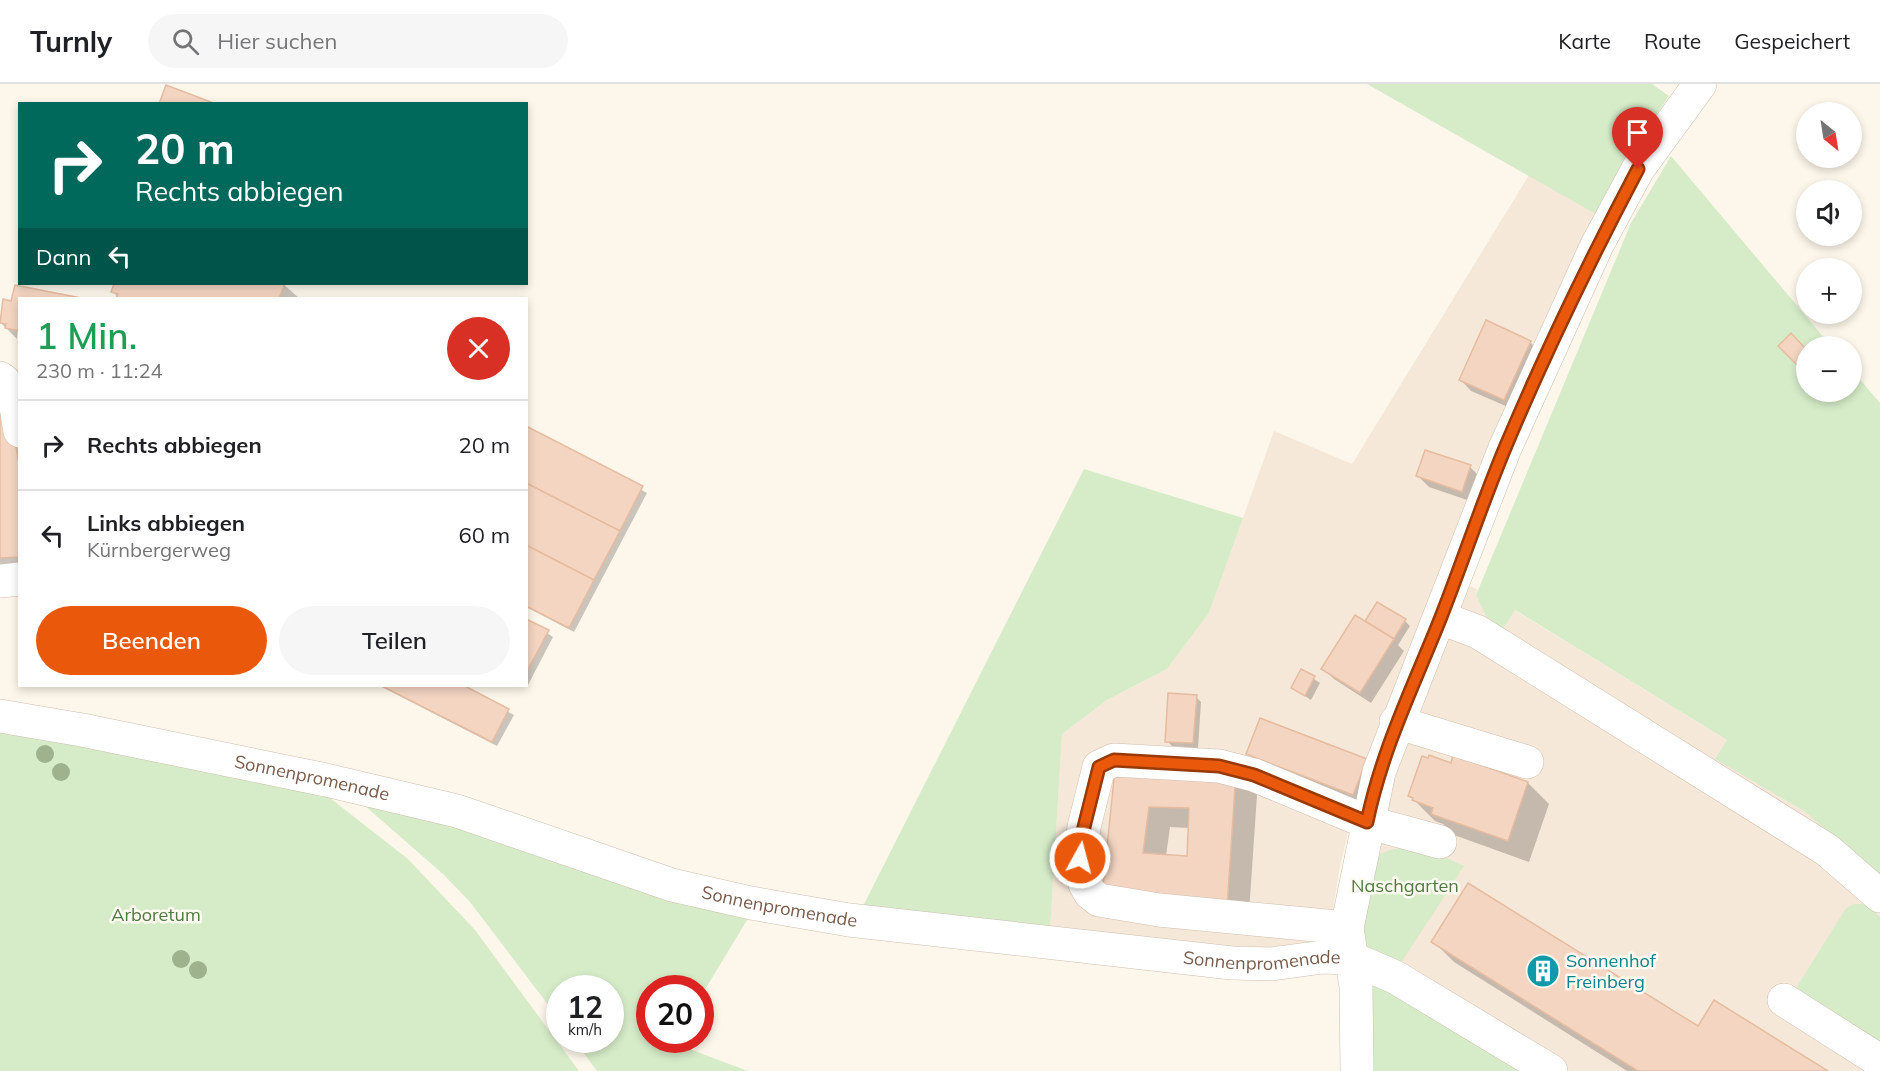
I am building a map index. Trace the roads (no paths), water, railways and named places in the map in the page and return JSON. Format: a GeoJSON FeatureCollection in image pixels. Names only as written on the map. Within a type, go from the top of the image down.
{"type":"FeatureCollection","features":[{"type":"Feature","properties":{"kind":"street"},"geometry":{"type":"LineString","coordinates":[[1357,1071],[1357,999],[1349,943],[1367,822],[1378,772],[1396,722],[1441,618],[1505,448],[1597,245],[1638,169],[1700,84]]}},
{"type":"Feature","properties":{"kind":"street"},"geometry":{"type":"LineString","coordinates":[[0,378],[8,383],[13,393],[18,420]]}},
{"type":"Feature","properties":{"kind":"street"},"geometry":{"type":"LineString","coordinates":[[0,581],[18,579]]}},
{"type":"Feature","properties":{"kind":"street"},"geometry":{"type":"LineString","coordinates":[[1441,618],[1478,632],[1817,844],[1880,896]]}},
{"type":"Feature","properties":{"kind":"street","name":"Sonnenpromenade"},"geometry":{"type":"LineString","coordinates":[[0,716],[82,730],[326,780],[446,808],[672,885],[816,915],[1232,963],[1272,964],[1323,957],[1349,943],[1395,977],[1551,1071]]}},
{"type":"Feature","properties":{"kind":"street"},"geometry":{"type":"LineString","coordinates":[[1396,722],[1527,762]]}},
{"type":"Feature","properties":{"kind":"street"},"geometry":{"type":"LineString","coordinates":[[1349,943],[1099,900],[1090,893],[1082,872],[1084,827],[1099,767],[1114,760],[1219,766],[1254,775],[1367,822],[1440,842]]}},
{"type":"Feature","properties":{"kind":"street"},"geometry":{"type":"LineString","coordinates":[[1784,1000],[1880,1061]]}},
{"type":"Feature","properties":{"kind":"place","name":"Sonnenhof Freinberg"},"geometry":{"type":"Point","coordinates":[1543,971]}},
{"type":"Feature","properties":{"kind":"park label","name":"Naschgarten"},"geometry":{"type":"Point","coordinates":[1405,886]}},
{"type":"Feature","properties":{"kind":"park label","name":"Arboretum"},"geometry":{"type":"Point","coordinates":[156,915]}}]}
